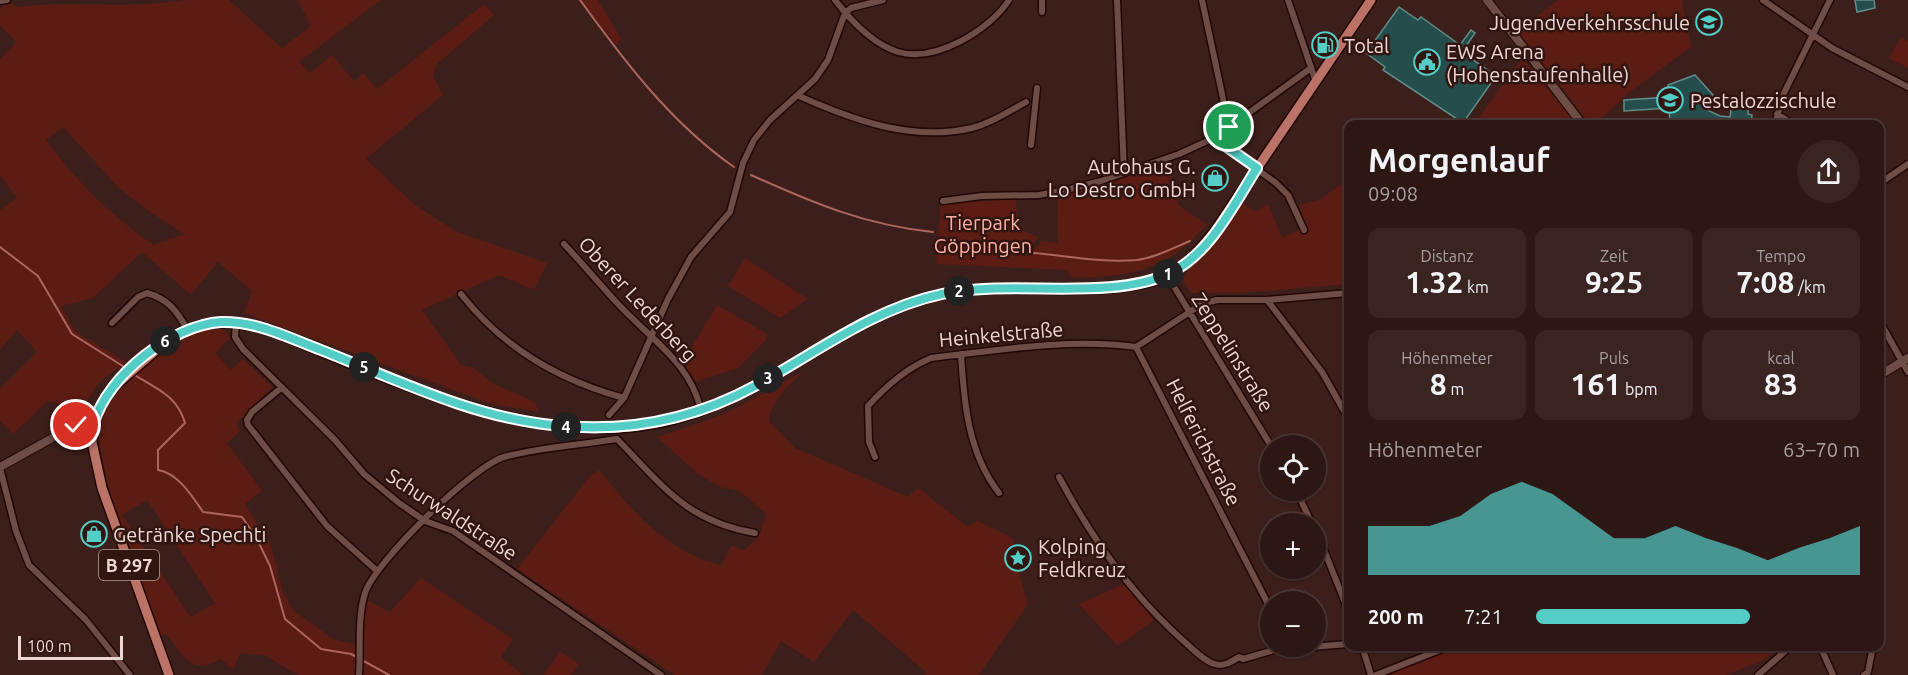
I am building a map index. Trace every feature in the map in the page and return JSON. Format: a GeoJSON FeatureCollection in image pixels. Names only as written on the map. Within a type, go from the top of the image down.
{"type":"FeatureCollection","features":[{"type":"Feature","properties":{"kind":"main road","name":"B 297"},"geometry":{"type":"LineString","coordinates":[[169,675],[102,488],[92,442],[94,423],[102,401],[120,379],[170,338],[187,329],[210,323],[236,323],[264,328],[441,396],[504,417],[531,422],[580,428],[634,427],[701,410],[754,386],[846,332],[919,299],[990,288],[1107,287],[1167,275],[1195,255],[1214,232],[1371,0]]}},
{"type":"Feature","properties":{"kind":"street"},"geometry":{"type":"LineString","coordinates":[[835,0],[845,13],[874,40],[900,52],[927,52],[951,47],[993,19],[1010,0]]}},
{"type":"Feature","properties":{"kind":"street"},"geometry":{"type":"LineString","coordinates":[[609,415],[624,398],[650,336],[691,257],[730,212],[743,163],[754,140],[770,120],[799,96],[828,60],[845,13],[851,8],[884,0]]}},
{"type":"Feature","properties":{"kind":"street"},"geometry":{"type":"LineString","coordinates":[[1042,0],[1042,12]]}},
{"type":"Feature","properties":{"kind":"street"},"geometry":{"type":"LineString","coordinates":[[1117,0],[1124,173]]}},
{"type":"Feature","properties":{"kind":"street"},"geometry":{"type":"LineString","coordinates":[[1202,0],[1229,127]]}},
{"type":"Feature","properties":{"kind":"street"},"geometry":{"type":"LineString","coordinates":[[1288,0],[1316,82]]}},
{"type":"Feature","properties":{"kind":"street"},"geometry":{"type":"LineString","coordinates":[[1486,0],[1579,120]]}},
{"type":"Feature","properties":{"kind":"street"},"geometry":{"type":"LineString","coordinates":[[1763,0],[1832,48],[1908,87]]}},
{"type":"Feature","properties":{"kind":"street"},"geometry":{"type":"LineString","coordinates":[[1776,120],[1784,93],[1830,0]]}},
{"type":"Feature","properties":{"kind":"street"},"geometry":{"type":"LineString","coordinates":[[943,201],[982,196],[1039,195],[1101,181],[1179,154],[1214,138],[1311,68]]}},
{"type":"Feature","properties":{"kind":"street"},"geometry":{"type":"LineString","coordinates":[[1031,145],[1037,88]]}},
{"type":"Feature","properties":{"kind":"street"},"geometry":{"type":"LineString","coordinates":[[799,96],[846,117],[919,132],[971,128],[992,121],[1026,102]]}},
{"type":"Feature","properties":{"kind":"street"},"geometry":{"type":"LineString","coordinates":[[1777,114],[1787,120]]}},
{"type":"Feature","properties":{"kind":"street"},"geometry":{"type":"LineString","coordinates":[[1214,138],[1257,168],[1288,195],[1304,230]]}},
{"type":"Feature","properties":{"kind":"street"},"geometry":{"type":"LineString","coordinates":[[1884,180],[1908,164]]}},
{"type":"Feature","properties":{"kind":"street","name":"Oberer Lederberg"},"geometry":{"type":"LineString","coordinates":[[564,244],[650,336],[666,350],[695,386],[701,410]]}},
{"type":"Feature","properties":{"kind":"street","name":"Zeppelinstraße"},"geometry":{"type":"LineString","coordinates":[[1167,275],[1264,435]]}},
{"type":"Feature","properties":{"kind":"street"},"geometry":{"type":"LineString","coordinates":[[112,323],[138,297],[147,293],[167,301],[176,310],[187,329]]}},
{"type":"Feature","properties":{"kind":"street"},"geometry":{"type":"LineString","coordinates":[[461,294],[486,324],[533,361],[567,379],[624,398]]}},
{"type":"Feature","properties":{"kind":"street"},"geometry":{"type":"LineString","coordinates":[[1136,347],[1202,304],[1217,300],[1266,300],[1344,295]]}},
{"type":"Feature","properties":{"kind":"street"},"geometry":{"type":"LineString","coordinates":[[1266,300],[1322,372],[1344,411]]}},
{"type":"Feature","properties":{"kind":"street","name":"Schurwaldstraße"},"geometry":{"type":"LineString","coordinates":[[236,323],[234,331],[237,342],[335,440],[364,474],[399,503],[425,521],[453,531],[661,675]]}},
{"type":"Feature","properties":{"kind":"street"},"geometry":{"type":"LineString","coordinates":[[1884,328],[1905,359],[1908,372]]}},
{"type":"Feature","properties":{"kind":"street","name":"Heinkelstraße"},"geometry":{"type":"LineString","coordinates":[[875,458],[869,442],[868,406],[880,393],[916,364],[931,358],[1054,344],[1111,343],[1136,347]]}},
{"type":"Feature","properties":{"kind":"street","name":"Helferichstraße"},"geometry":{"type":"LineString","coordinates":[[1136,347],[1261,591]]}},
{"type":"Feature","properties":{"kind":"street"},"geometry":{"type":"LineString","coordinates":[[961,354],[964,399],[971,437],[985,472],[999,493]]}},
{"type":"Feature","properties":{"kind":"street"},"geometry":{"type":"LineString","coordinates":[[1884,372],[1905,359]]}},
{"type":"Feature","properties":{"kind":"street"},"geometry":{"type":"LineString","coordinates":[[281,388],[252,412],[247,420],[248,425],[327,526],[376,570]]}},
{"type":"Feature","properties":{"kind":"street"},"geometry":{"type":"LineString","coordinates":[[94,423],[72,427],[0,468],[15,531],[28,565],[86,620],[130,675]]}},
{"type":"Feature","properties":{"kind":"street"},"geometry":{"type":"LineString","coordinates":[[359,675],[361,609],[376,570],[454,491],[502,458],[617,439],[669,493],[689,510],[717,524],[755,533]]}},
{"type":"Feature","properties":{"kind":"street"},"geometry":{"type":"LineString","coordinates":[[1059,477],[1102,549],[1168,628],[1215,665],[1227,664],[1239,657],[1242,659],[1260,654]]}},
{"type":"Feature","properties":{"kind":"street"},"geometry":{"type":"LineString","coordinates":[[1326,555],[1344,600]]}},
{"type":"Feature","properties":{"kind":"street"},"geometry":{"type":"LineString","coordinates":[[1326,646],[1344,644]]}},
{"type":"Feature","properties":{"kind":"street"},"geometry":{"type":"LineString","coordinates":[[1364,651],[1371,675]]}},
{"type":"Feature","properties":{"kind":"street"},"geometry":{"type":"LineString","coordinates":[[1376,675],[1437,651]]}},
{"type":"Feature","properties":{"kind":"street"},"geometry":{"type":"LineString","coordinates":[[1761,674],[1786,651]]}},
{"type":"Feature","properties":{"kind":"street"},"geometry":{"type":"LineString","coordinates":[[1822,651],[1833,675]]}},
{"type":"Feature","properties":{"kind":"street"},"geometry":{"type":"LineString","coordinates":[[1864,675],[1868,672],[1872,651]]}},
{"type":"Feature","properties":{"kind":"green space"},"geometry":{"type":"Polygon","coordinates":[[[183,0],[229,0],[282,48],[311,26],[298,0],[381,0],[299,62],[310,73],[332,55],[354,81],[364,73],[377,89],[484,4],[494,15],[437,64],[433,76],[443,95],[366,159],[415,205],[457,232],[547,263],[534,290],[499,275],[422,310],[461,365],[472,367],[494,384],[535,402],[539,412],[489,403],[244,313],[252,291],[218,262],[191,295],[142,252],[93,298],[61,306],[76,332],[126,362],[99,383],[81,410],[48,401],[13,434],[0,421],[0,389],[37,352],[17,330],[0,350],[0,210],[17,198],[0,175],[0,59],[16,42],[0,25],[0,10],[3,4],[11,3],[17,7],[59,4],[163,3],[183,0]],[[63,127],[46,140],[96,197],[122,221],[154,245],[184,234],[119,188],[63,127]]]}},
{"type":"Feature","properties":{"kind":"green space"},"geometry":{"type":"Polygon","coordinates":[[[579,0],[598,0],[621,38],[617,45],[579,0]]]}},
{"type":"Feature","properties":{"kind":"green space"},"geometry":{"type":"Polygon","coordinates":[[[1559,0],[1682,0],[1691,47],[1631,91],[1599,120],[1587,120],[1520,34],[1523,26],[1559,0]]]}},
{"type":"Feature","properties":{"kind":"green space"},"geometry":{"type":"Polygon","coordinates":[[[1901,37],[1908,41],[1908,68],[1889,58],[1901,37]]]}},
{"type":"Feature","properties":{"kind":"green space"},"geometry":{"type":"Polygon","coordinates":[[[1523,61],[1528,65],[1574,120],[1477,120],[1519,62],[1523,61]]]}},
{"type":"Feature","properties":{"kind":"green space","name":"Tierpark Göppingen"},"geometry":{"type":"Polygon","coordinates":[[[1169,164],[1178,205],[1208,225],[1179,251],[1154,265],[1128,273],[1072,278],[1066,270],[936,264],[941,203],[1016,199],[1018,228],[1039,238],[1027,249],[1027,257],[1042,241],[1058,243],[1057,195],[1169,164]]]}},
{"type":"Feature","properties":{"kind":"green space"},"geometry":{"type":"Polygon","coordinates":[[[1344,182],[1344,284],[1244,293],[1191,293],[1183,280],[1187,271],[1205,255],[1242,202],[1256,212],[1268,203],[1282,238],[1307,226],[1299,205],[1321,199],[1344,182]]]}},
{"type":"Feature","properties":{"kind":"green space"},"geometry":{"type":"Polygon","coordinates":[[[745,258],[808,299],[780,318],[728,286],[745,258]]]}},
{"type":"Feature","properties":{"kind":"green space"},"geometry":{"type":"Polygon","coordinates":[[[717,305],[767,334],[766,340],[738,368],[696,382],[683,362],[717,305]]]}},
{"type":"Feature","properties":{"kind":"green space"},"geometry":{"type":"Polygon","coordinates":[[[211,328],[224,329],[230,338],[215,353],[231,370],[243,359],[272,387],[236,424],[240,431],[227,443],[262,491],[245,504],[271,545],[283,592],[293,610],[333,639],[357,645],[357,675],[298,675],[266,656],[240,653],[233,670],[221,659],[211,664],[195,664],[184,657],[166,634],[160,636],[120,528],[108,488],[99,439],[105,411],[128,377],[130,379],[135,374],[134,372],[171,346],[173,348],[183,342],[181,339],[194,332],[211,328]],[[147,500],[122,515],[190,617],[215,603],[147,500]]]}},
{"type":"Feature","properties":{"kind":"green space"},"geometry":{"type":"Polygon","coordinates":[[[805,371],[777,399],[770,413],[769,421],[795,448],[908,497],[918,488],[967,526],[978,521],[1013,538],[1016,563],[1028,604],[979,675],[924,675],[926,672],[853,610],[814,662],[781,641],[762,675],[675,675],[517,569],[590,476],[599,470],[639,515],[667,540],[701,559],[721,566],[731,546],[744,550],[759,537],[766,514],[740,491],[720,487],[698,474],[657,437],[730,411],[805,371]]]}},
{"type":"Feature","properties":{"kind":"green space"},"geometry":{"type":"Polygon","coordinates":[[[421,578],[513,639],[501,657],[523,675],[361,675],[365,599],[390,612],[421,578]]]}},
{"type":"Feature","properties":{"kind":"green space"},"geometry":{"type":"Polygon","coordinates":[[[1124,584],[1154,620],[1118,646],[1079,604],[1124,584]]]}},
{"type":"Feature","properties":{"kind":"green space"},"geometry":{"type":"Polygon","coordinates":[[[560,651],[579,664],[571,675],[544,675],[560,651]]]}},
{"type":"Feature","properties":{"kind":"green space"},"geometry":{"type":"Polygon","coordinates":[[[1448,651],[1775,651],[1766,659],[1726,675],[1388,675],[1448,651]]]}},
{"type":"Feature","properties":{"kind":"building"},"geometry":{"type":"Polygon","coordinates":[[[1855,0],[1874,0],[1875,8],[1857,12],[1855,0]]]}},
{"type":"Feature","properties":{"kind":"building","name":"EWS Arena (Hohenstaufenhalle)"},"geometry":{"type":"Polygon","coordinates":[[[1399,7],[1418,20],[1421,17],[1460,45],[1471,30],[1475,33],[1462,52],[1496,76],[1465,120],[1458,120],[1383,70],[1385,67],[1366,53],[1399,7]]]}},
{"type":"Feature","properties":{"kind":"building","name":"Pestalozzischule"},"geometry":{"type":"Polygon","coordinates":[[[1695,75],[1714,96],[1707,110],[1720,116],[1730,117],[1732,101],[1749,103],[1748,114],[1752,115],[1751,120],[1670,120],[1669,108],[1624,111],[1624,100],[1669,97],[1668,85],[1695,75]]]}},
{"type":"Feature","properties":{"kind":"waterway"},"geometry":{"type":"LineString","coordinates":[[580,0],[614,46],[669,111],[711,150],[734,167]]}},
{"type":"Feature","properties":{"kind":"waterway"},"geometry":{"type":"LineString","coordinates":[[751,175],[796,195],[862,218],[908,229],[933,232]]}},
{"type":"Feature","properties":{"kind":"waterway"},"geometry":{"type":"LineString","coordinates":[[1034,253],[1124,261],[1144,259],[1190,241]]}},
{"type":"Feature","properties":{"kind":"waterway"},"geometry":{"type":"LineString","coordinates":[[0,247],[38,276],[72,334],[129,370]]}},
{"type":"Feature","properties":{"kind":"waterway"},"geometry":{"type":"LineString","coordinates":[[133,374],[171,399],[185,423],[158,450],[158,470],[178,480],[203,512],[242,517],[256,537],[270,566],[285,619],[321,649],[351,654],[389,675]]}},
{"type":"Feature","properties":{"kind":"place","name":"Jugendverkehrsschule"},"geometry":{"type":"Point","coordinates":[1709,22]}},
{"type":"Feature","properties":{"kind":"place","name":"Total"},"geometry":{"type":"Point","coordinates":[1325,45]}},
{"type":"Feature","properties":{"kind":"place","name":"EWS Arena (Hohenstaufenhalle)"},"geometry":{"type":"Point","coordinates":[1427,62]}},
{"type":"Feature","properties":{"kind":"place","name":"Pestalozzischule"},"geometry":{"type":"Point","coordinates":[1670,100]}},
{"type":"Feature","properties":{"kind":"place","name":"Autohaus G. Lo Destro GmbH"},"geometry":{"type":"Point","coordinates":[1215,178]}},
{"type":"Feature","properties":{"kind":"place","name":"Getränke Spechti"},"geometry":{"type":"Point","coordinates":[94,534]}},
{"type":"Feature","properties":{"kind":"place","name":"Kolping Feldkreuz"},"geometry":{"type":"Point","coordinates":[1018,558]}},
{"type":"Feature","properties":{"kind":"route"},"geometry":{"type":"LineString","coordinates":[[76,425],[94,423],[102,401],[110,390],[138,363],[170,338],[187,329],[224,322],[264,328],[441,396],[504,417],[547,425],[612,429],[634,427],[679,417],[738,395],[846,332],[919,299],[944,293],[990,288],[1107,287],[1134,284],[1167,275],[1195,255],[1214,232],[1257,168],[1214,138],[1229,127]]}}]}
